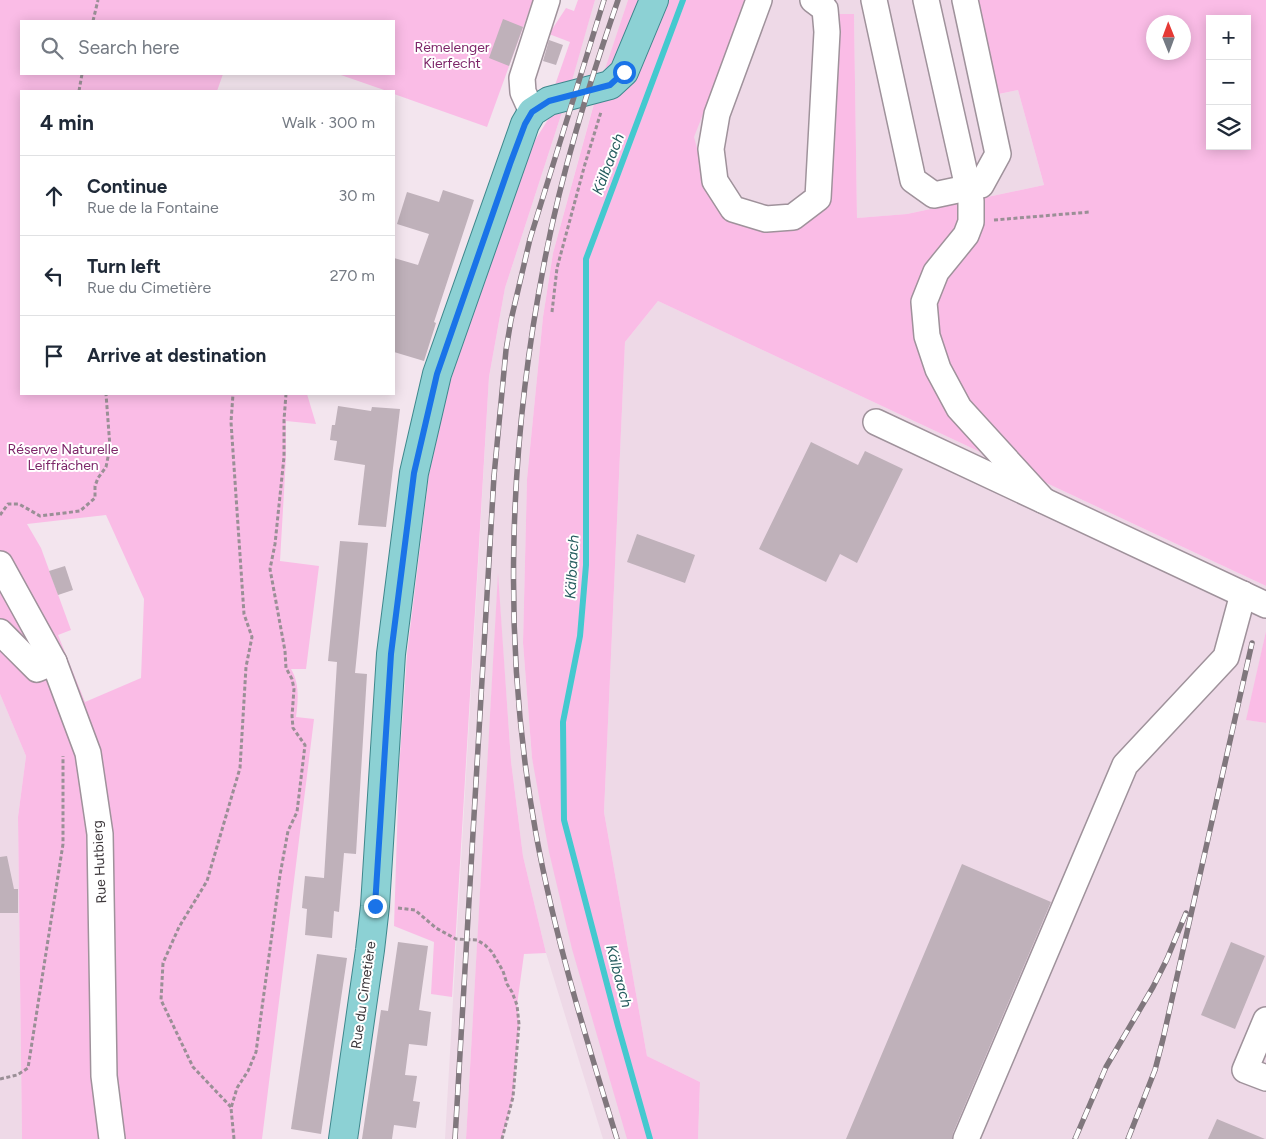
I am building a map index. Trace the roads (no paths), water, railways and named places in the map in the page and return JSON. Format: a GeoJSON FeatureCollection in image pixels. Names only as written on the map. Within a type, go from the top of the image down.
{"type":"FeatureCollection","features":[{"type":"Feature","properties":{"kind":"main road"},"geometry":{"type":"LineString","coordinates":[[540,106],[610,85],[624,72],[654,0]]}},
{"type":"Feature","properties":{"kind":"main road","name":"Rue du Cimetière"},"geometry":{"type":"LineString","coordinates":[[343,1139],[375,906],[391,654],[414,473],[437,374],[525,124],[540,106]]}},
{"type":"Feature","properties":{"kind":"lane"},"geometry":{"type":"LineString","coordinates":[[540,106],[524,92],[522,78],[547,0]]}},
{"type":"Feature","properties":{"kind":"lane"},"geometry":{"type":"LineString","coordinates":[[759,0],[717,114],[711,149],[715,181],[734,209],[766,219],[793,217],[818,198],[827,3]]}},
{"type":"Feature","properties":{"kind":"lane"},"geometry":{"type":"LineString","coordinates":[[874,0],[913,180],[934,195],[981,185],[998,154],[965,0]]}},
{"type":"Feature","properties":{"kind":"lane"},"geometry":{"type":"LineString","coordinates":[[926,0],[971,200],[971,222],[966,235],[936,272],[924,302],[926,336],[938,369],[959,408],[1043,500]]}},
{"type":"Feature","properties":{"kind":"lane"},"geometry":{"type":"LineString","coordinates":[[876,422],[1266,604]]}},
{"type":"Feature","properties":{"kind":"lane","name":"Rue Hutbierg"},"geometry":{"type":"LineString","coordinates":[[0,564],[54,662],[88,753],[100,834],[104,1076],[112,1139]]}},
{"type":"Feature","properties":{"kind":"lane"},"geometry":{"type":"LineString","coordinates":[[966,1139],[1125,765],[1226,657],[1243,594]]}},
{"type":"Feature","properties":{"kind":"lane"},"geometry":{"type":"LineString","coordinates":[[0,632],[38,669],[54,662]]}},
{"type":"Feature","properties":{"kind":"lane"},"geometry":{"type":"LineString","coordinates":[[1266,1020],[1245,1070],[1266,1078]]}},
{"type":"Feature","properties":{"kind":"waterway","name":"Kälbaach"},"geometry":{"type":"LineString","coordinates":[[650,1139],[564,820],[563,722],[580,636],[586,565],[586,259],[683,0]]}},
{"type":"Feature","properties":{"kind":"railway"},"geometry":{"type":"LineString","coordinates":[[455,1139],[494,476],[506,350],[530,239],[604,0]]}},
{"type":"Feature","properties":{"kind":"railway"},"geometry":{"type":"LineString","coordinates":[[617,1139],[562,950],[536,834],[525,763],[518,692],[514,621],[514,549],[523,405],[532,334],[544,264],[576,131],[618,0]]}},
{"type":"Feature","properties":{"kind":"railway"},"geometry":{"type":"LineString","coordinates":[[1128,1139],[1155,1070],[1163,1039],[1252,643]]}},
{"type":"Feature","properties":{"kind":"railway"},"geometry":{"type":"LineString","coordinates":[[1075,1139],[1106,1067],[1153,987],[1186,913]]}},
{"type":"Feature","properties":{"kind":"park label","name":"Rëmelenger Kierfecht"},"geometry":{"type":"Point","coordinates":[452,56]}},
{"type":"Feature","properties":{"kind":"park label","name":"Réserve Naturelle Leiffrächen"},"geometry":{"type":"Point","coordinates":[63,458]}}]}
